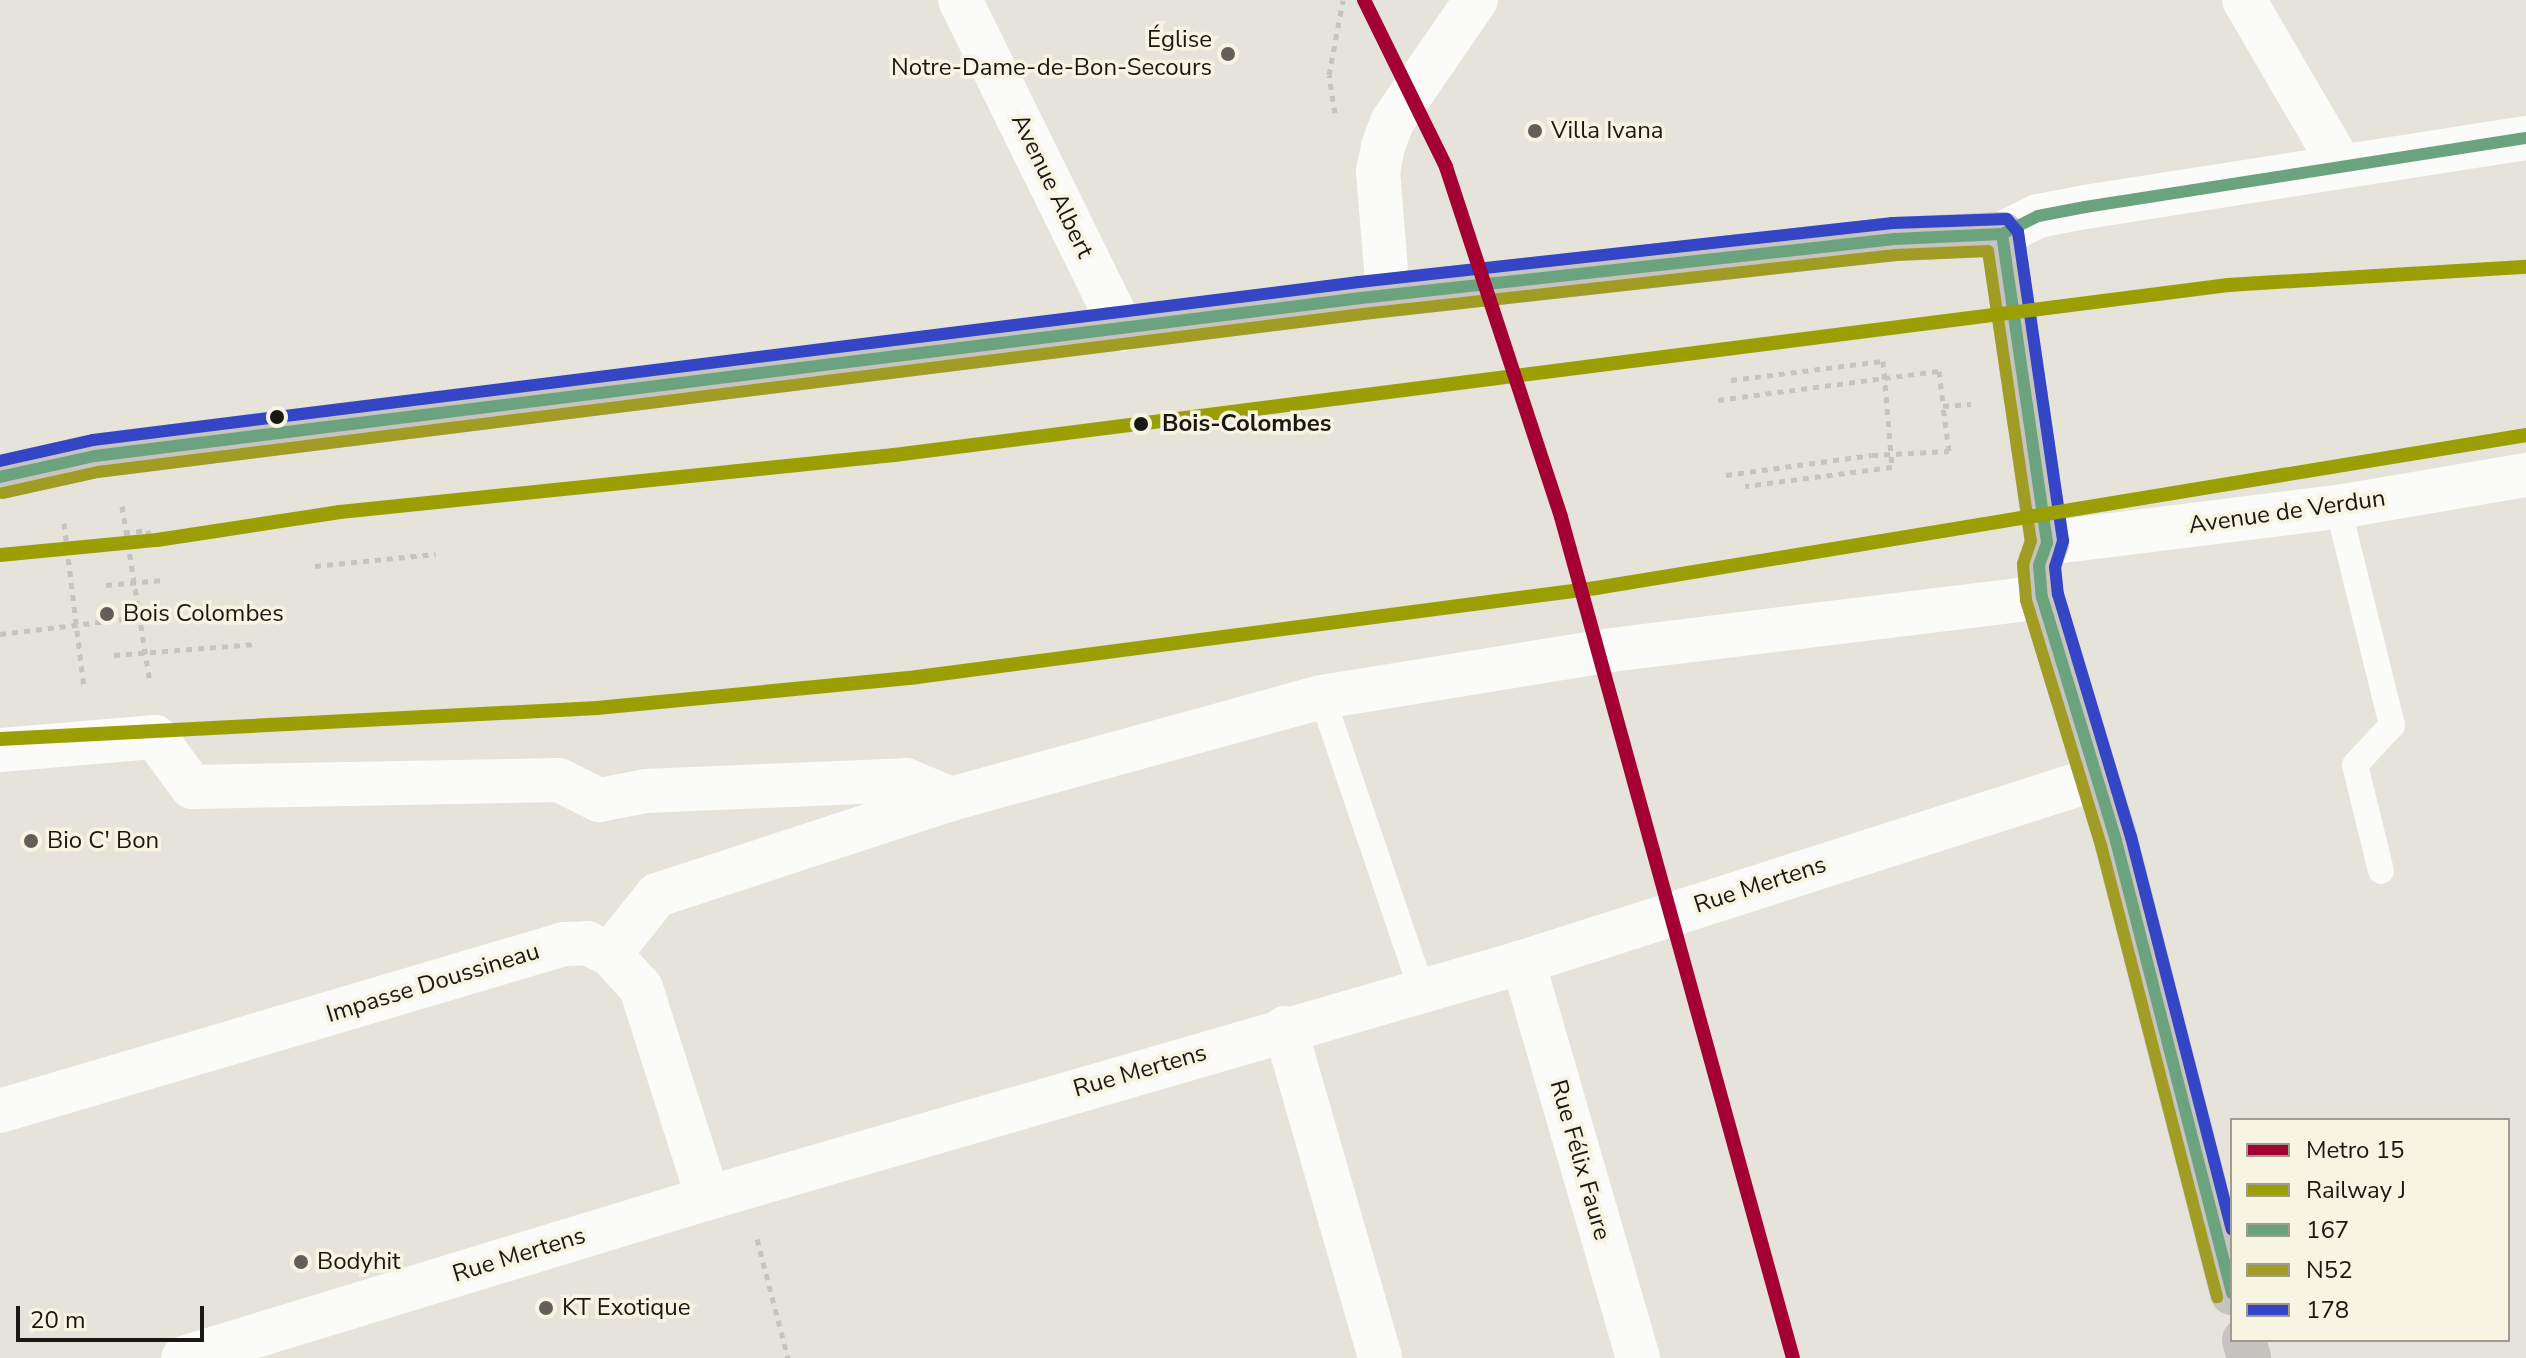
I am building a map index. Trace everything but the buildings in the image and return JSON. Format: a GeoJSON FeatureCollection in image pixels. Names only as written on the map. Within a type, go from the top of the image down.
{"type":"FeatureCollection","features":[{"type":"Feature","properties":{"kind":"street","name":"Avenue Albert"},"geometry":{"type":"LineString","coordinates":[[960,0],[1122,329]]}},
{"type":"Feature","properties":{"kind":"street"},"geometry":{"type":"LineString","coordinates":[[1388,295],[1378,172],[1383,146],[1392,122],[1467,20],[1476,0]]}},
{"type":"Feature","properties":{"kind":"street"},"geometry":{"type":"LineString","coordinates":[[2244,0],[2340,164]]}},
{"type":"Feature","properties":{"kind":"street"},"geometry":{"type":"LineString","coordinates":[[0,477],[95,456],[1388,295],[1895,239],[2003,243],[2038,216],[2340,164],[2526,138]]}},
{"type":"Feature","properties":{"kind":"street"},"geometry":{"type":"LineString","coordinates":[[2003,243],[2046,540],[2039,565],[2042,597],[2095,779],[2230,1285]]}},
{"type":"Feature","properties":{"kind":"street","name":"Avenue de Verdun"},"geometry":{"type":"LineString","coordinates":[[2046,540],[2338,507],[2526,475]]}},
{"type":"Feature","properties":{"kind":"street"},"geometry":{"type":"LineString","coordinates":[[726,1193],[641,988],[610,954],[657,895],[951,799],[1322,697],[1611,650],[2020,600]]}},
{"type":"Feature","properties":{"kind":"street"},"geometry":{"type":"LineString","coordinates":[[0,750],[155,737],[192,787],[559,780],[599,800],[646,791],[906,780],[951,799]]}},
{"type":"Feature","properties":{"kind":"street","name":"Rue Mertens"},"geometry":{"type":"LineString","coordinates":[[183,1358],[726,1193],[1285,1028],[1523,962],[2095,779]]}},
{"type":"Feature","properties":{"kind":"street","name":"Impasse Doussineau"},"geometry":{"type":"LineString","coordinates":[[0,1111],[564,944],[587,943],[610,954]]}},
{"type":"Feature","properties":{"kind":"street","name":"Rue Félix Faure"},"geometry":{"type":"LineString","coordinates":[[1523,962],[1638,1358]]}},
{"type":"Feature","properties":{"kind":"street"},"geometry":{"type":"LineString","coordinates":[[1285,1028],[1380,1358]]}},
{"type":"Feature","properties":{"kind":"lane"},"geometry":{"type":"LineString","coordinates":[[2338,507],[2392,725],[2355,765],[2381,871]]}},
{"type":"Feature","properties":{"kind":"lane"},"geometry":{"type":"LineString","coordinates":[[1322,697],[1422,990]]}},
{"type":"Feature","properties":{"kind":"path"},"geometry":{"type":"LineString","coordinates":[[1731,380],[1883,361],[1892,467],[1745,486]]}},
{"type":"Feature","properties":{"kind":"path"},"geometry":{"type":"LineString","coordinates":[[1718,400],[1939,371],[1943,425],[1949,451],[1872,455],[1726,475]]}},
{"type":"Feature","properties":{"kind":"path"},"geometry":{"type":"LineString","coordinates":[[1943,406],[1971,404]]}},
{"type":"Feature","properties":{"kind":"path"},"geometry":{"type":"LineString","coordinates":[[64,523],[86,701]]}},
{"type":"Feature","properties":{"kind":"path"},"geometry":{"type":"LineString","coordinates":[[149,544],[148,530],[124,531],[152,694]]}},
{"type":"Feature","properties":{"kind":"path"},"geometry":{"type":"LineString","coordinates":[[315,566],[435,554]]}},
{"type":"Feature","properties":{"kind":"path"},"geometry":{"type":"LineString","coordinates":[[106,585],[162,580]]}},
{"type":"Feature","properties":{"kind":"path"},"geometry":{"type":"LineString","coordinates":[[0,634],[141,617]]}},
{"type":"Feature","properties":{"kind":"path"},"geometry":{"type":"LineString","coordinates":[[114,655],[258,644]]}},
{"type":"Feature","properties":{"kind":"path"},"geometry":{"type":"LineString","coordinates":[[726,1193],[788,1358]]}},
{"type":"Feature","properties":{"kind":"metro line","name":"15"},"geometry":{"type":"LineString","coordinates":[[1364,0],[1446,167],[1561,517],[1793,1358]]}},
{"type":"Feature","properties":{"kind":"rail line","name":"J"},"geometry":{"type":"LineString","coordinates":[[0,555],[157,540],[340,512],[894,455],[2228,285],[2526,267]]}},
{"type":"Feature","properties":{"kind":"rail line","name":"J"},"geometry":{"type":"LineString","coordinates":[[0,739],[597,708],[917,677],[1596,588],[2526,435]]}},
{"type":"Feature","properties":{"kind":"transit line","name":"167"},"geometry":{"type":"LineString","coordinates":[[0,477],[95,456],[1361,298],[1895,239],[2002,234],[2038,216],[2085,207],[2526,138]]}},
{"type":"Feature","properties":{"kind":"transit line","name":"178"},"geometry":{"type":"LineString","coordinates":[[0,461],[93,440],[1359,282],[1893,223],[2007,219],[2018,232],[2063,541],[2055,567],[2058,594],[2131,837],[2230,1221]]}},
{"type":"Feature","properties":{"kind":"transit line","name":"167"},"geometry":{"type":"LineString","coordinates":[[2002,234],[2047,543],[2039,565],[2042,597],[2116,841],[2230,1285]]}},
{"type":"Feature","properties":{"kind":"transit line","name":"N52"},"geometry":{"type":"LineString","coordinates":[[3,493],[98,472],[1363,314],[1896,255],[1988,251],[2031,541],[2023,564],[2026,600],[2101,845],[2217,1297]]}},
{"type":"Feature","properties":{"kind":"place","name":"Église Notre-Dame-de-Bon-Secours"},"geometry":{"type":"Point","coordinates":[1228,54]}},
{"type":"Feature","properties":{"kind":"place","name":"Villa Ivana"},"geometry":{"type":"Point","coordinates":[1535,131]}},
{"type":"Feature","properties":{"kind":"place","name":"Bois-Colombes"},"geometry":{"type":"Point","coordinates":[1141,424]}},
{"type":"Feature","properties":{"kind":"place","name":"Bois Colombes"},"geometry":{"type":"Point","coordinates":[107,614]}},
{"type":"Feature","properties":{"kind":"place","name":"Bio C' Bon"},"geometry":{"type":"Point","coordinates":[31,841]}},
{"type":"Feature","properties":{"kind":"place","name":"Bodyhit"},"geometry":{"type":"Point","coordinates":[301,1262]}},
{"type":"Feature","properties":{"kind":"place","name":"KT Exotique"},"geometry":{"type":"Point","coordinates":[546,1308]}}]}
